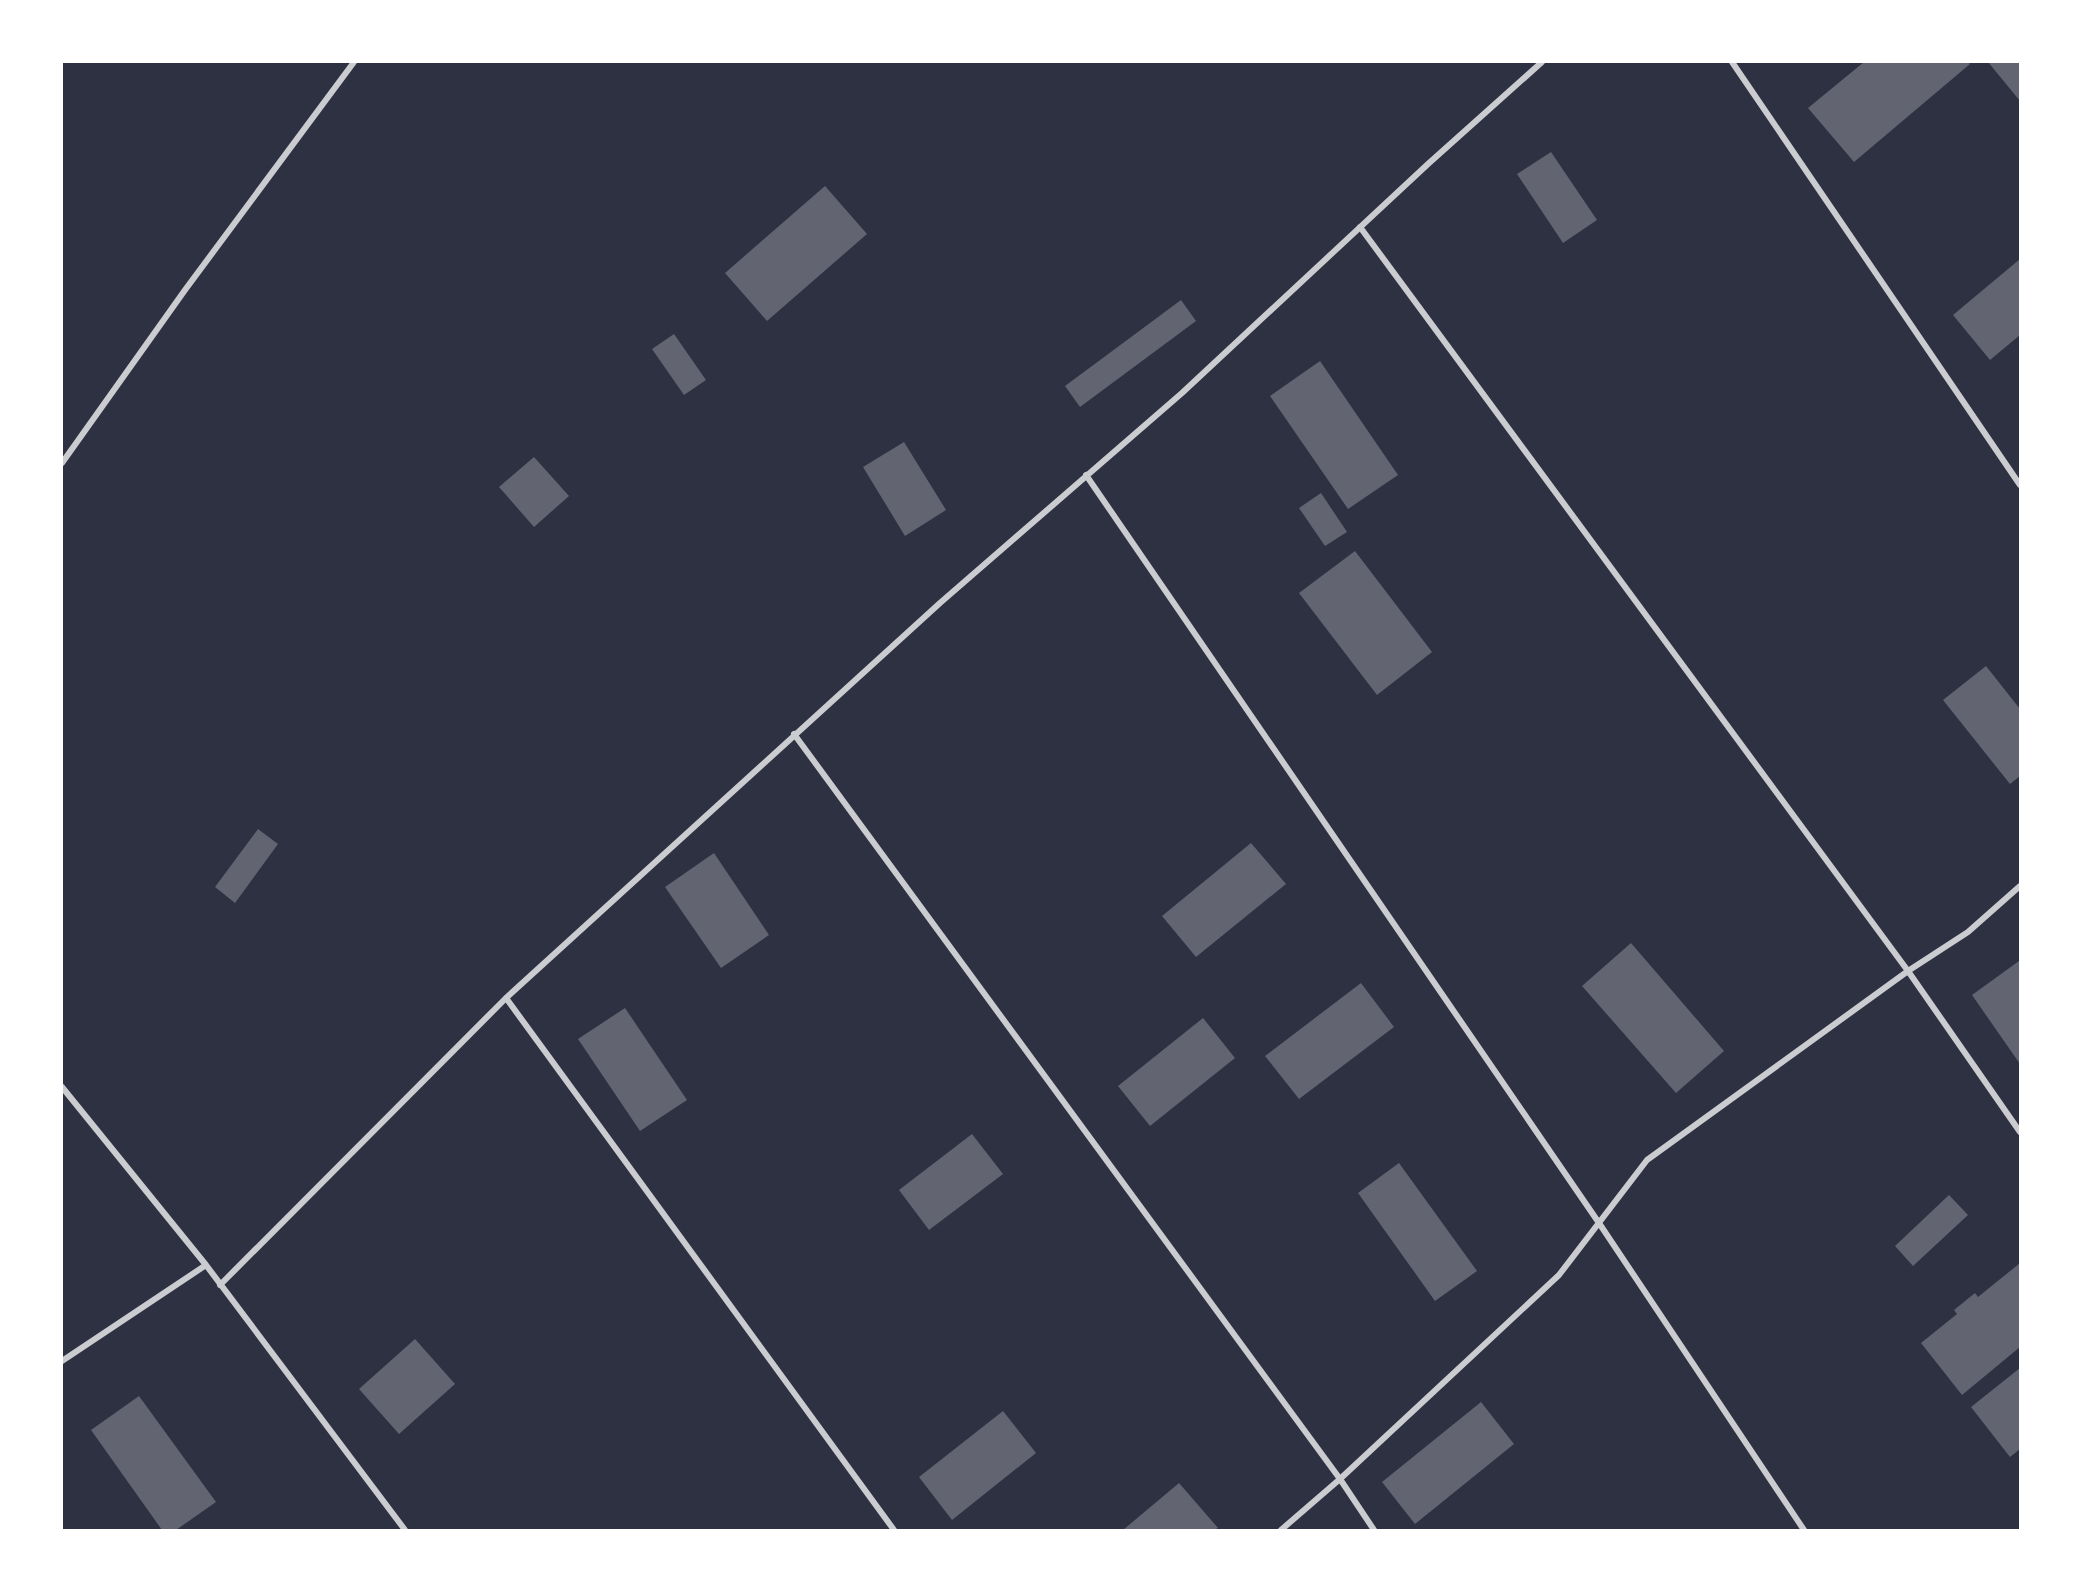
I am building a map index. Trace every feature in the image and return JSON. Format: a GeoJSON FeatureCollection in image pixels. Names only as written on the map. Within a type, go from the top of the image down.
{"type":"FeatureCollection","features":[{"type":"Feature","properties":{"kind":"street"},"geometry":{"type":"LineString","coordinates":[[62,463],[185,290],[354,62]]}},
{"type":"Feature","properties":{"kind":"street"},"geometry":{"type":"LineString","coordinates":[[220,1285],[506,998],[794,734],[1182,393],[1542,62]]}},
{"type":"Feature","properties":{"kind":"street"},"geometry":{"type":"LineString","coordinates":[[1732,62],[2020,485]]}},
{"type":"Feature","properties":{"kind":"street"},"geometry":{"type":"LineString","coordinates":[[1360,227],[1908,971],[2020,1132]]}},
{"type":"Feature","properties":{"kind":"street"},"geometry":{"type":"LineString","coordinates":[[1086,475],[1599,1223],[1804,1530]]}},
{"type":"Feature","properties":{"kind":"street"},"geometry":{"type":"LineString","coordinates":[[794,734],[1340,1479],[1374,1530]]}},
{"type":"Feature","properties":{"kind":"street"},"geometry":{"type":"LineString","coordinates":[[1281,1530],[1340,1479],[1559,1275],[1647,1160],[1908,971],[1968,932],[2020,886]]}},
{"type":"Feature","properties":{"kind":"street"},"geometry":{"type":"LineString","coordinates":[[506,998],[894,1530]]}},
{"type":"Feature","properties":{"kind":"street"},"geometry":{"type":"LineString","coordinates":[[62,1087],[206,1265],[405,1530]]}},
{"type":"Feature","properties":{"kind":"street"},"geometry":{"type":"LineString","coordinates":[[62,1361],[206,1265]]}},
{"type":"Feature","properties":{"kind":"building"},"geometry":{"type":"Polygon","coordinates":[[[1864,62],[1968,62],[1970,64],[1854,162],[1808,108],[1864,62]]]}},
{"type":"Feature","properties":{"kind":"building"},"geometry":{"type":"Polygon","coordinates":[[[1988,62],[2020,62],[2020,101],[1988,62]]]}},
{"type":"Feature","properties":{"kind":"building"},"geometry":{"type":"Polygon","coordinates":[[[1551,152],[1597,220],[1563,243],[1517,174],[1551,152]]]}},
{"type":"Feature","properties":{"kind":"building"},"geometry":{"type":"Polygon","coordinates":[[[825,186],[867,234],[767,321],[725,273],[825,186]]]}},
{"type":"Feature","properties":{"kind":"building"},"geometry":{"type":"Polygon","coordinates":[[[2020,259],[2020,335],[1990,360],[1953,315],[2020,259]]]}},
{"type":"Feature","properties":{"kind":"building"},"geometry":{"type":"Polygon","coordinates":[[[1181,300],[1196,321],[1080,407],[1065,386],[1181,300]]]}},
{"type":"Feature","properties":{"kind":"building"},"geometry":{"type":"Polygon","coordinates":[[[674,334],[706,380],[684,395],[652,349],[674,334]]]}},
{"type":"Feature","properties":{"kind":"building"},"geometry":{"type":"Polygon","coordinates":[[[1320,361],[1398,475],[1348,509],[1270,396],[1320,361]]]}},
{"type":"Feature","properties":{"kind":"building"},"geometry":{"type":"Polygon","coordinates":[[[904,442],[946,510],[905,536],[863,467],[904,442]]]}},
{"type":"Feature","properties":{"kind":"building"},"geometry":{"type":"Polygon","coordinates":[[[534,457],[569,496],[534,527],[499,487],[534,457]]]}},
{"type":"Feature","properties":{"kind":"building"},"geometry":{"type":"Polygon","coordinates":[[[1321,493],[1347,532],[1325,546],[1299,508],[1321,493]]]}},
{"type":"Feature","properties":{"kind":"building"},"geometry":{"type":"Polygon","coordinates":[[[1355,551],[1432,652],[1377,695],[1299,593],[1355,551]]]}},
{"type":"Feature","properties":{"kind":"building"},"geometry":{"type":"Polygon","coordinates":[[[1986,666],[2020,709],[2020,776],[2010,784],[1943,700],[1986,666]]]}},
{"type":"Feature","properties":{"kind":"building"},"geometry":{"type":"Polygon","coordinates":[[[258,829],[278,844],[235,903],[215,887],[258,829]]]}},
{"type":"Feature","properties":{"kind":"building"},"geometry":{"type":"Polygon","coordinates":[[[1251,843],[1286,884],[1196,957],[1162,916],[1251,843]]]}},
{"type":"Feature","properties":{"kind":"building"},"geometry":{"type":"Polygon","coordinates":[[[714,853],[769,935],[721,968],[665,887],[714,853]]]}},
{"type":"Feature","properties":{"kind":"building"},"geometry":{"type":"Polygon","coordinates":[[[1631,943],[1724,1051],[1676,1093],[1582,986],[1631,943]]]}},
{"type":"Feature","properties":{"kind":"building"},"geometry":{"type":"Polygon","coordinates":[[[2019,961],[2020,963],[2020,1064],[1972,995],[2019,961]]]}},
{"type":"Feature","properties":{"kind":"building"},"geometry":{"type":"Polygon","coordinates":[[[1361,983],[1394,1027],[1299,1099],[1265,1056],[1361,983]]]}},
{"type":"Feature","properties":{"kind":"building"},"geometry":{"type":"Polygon","coordinates":[[[625,1008],[687,1100],[640,1131],[578,1039],[625,1008]]]}},
{"type":"Feature","properties":{"kind":"building"},"geometry":{"type":"Polygon","coordinates":[[[1203,1018],[1235,1058],[1150,1126],[1118,1086],[1203,1018]]]}},
{"type":"Feature","properties":{"kind":"building"},"geometry":{"type":"Polygon","coordinates":[[[972,1134],[1003,1174],[929,1230],[899,1190],[972,1134]]]}},
{"type":"Feature","properties":{"kind":"building"},"geometry":{"type":"Polygon","coordinates":[[[1399,1163],[1477,1271],[1435,1301],[1358,1193],[1399,1163]]]}},
{"type":"Feature","properties":{"kind":"building"},"geometry":{"type":"Polygon","coordinates":[[[1949,1195],[1968,1215],[1913,1266],[1895,1246],[1949,1195]]]}},
{"type":"Feature","properties":{"kind":"building"},"geometry":{"type":"Polygon","coordinates":[[[2020,1263],[2020,1347],[1962,1395],[1921,1343],[1957,1314],[1954,1310],[1975,1293],[1978,1297],[2020,1263]]]}},
{"type":"Feature","properties":{"kind":"building"},"geometry":{"type":"Polygon","coordinates":[[[415,1339],[455,1384],[399,1434],[359,1389],[415,1339]]]}},
{"type":"Feature","properties":{"kind":"building"},"geometry":{"type":"Polygon","coordinates":[[[2020,1368],[2020,1449],[2010,1457],[1971,1407],[2020,1368]]]}},
{"type":"Feature","properties":{"kind":"building"},"geometry":{"type":"Polygon","coordinates":[[[139,1396],[216,1502],[176,1530],[162,1530],[91,1430],[139,1396]]]}},
{"type":"Feature","properties":{"kind":"building"},"geometry":{"type":"Polygon","coordinates":[[[1481,1402],[1514,1444],[1415,1524],[1382,1482],[1481,1402]]]}},
{"type":"Feature","properties":{"kind":"building"},"geometry":{"type":"Polygon","coordinates":[[[1003,1411],[1036,1453],[952,1520],[919,1477],[1003,1411]]]}},
{"type":"Feature","properties":{"kind":"building"},"geometry":{"type":"Polygon","coordinates":[[[1179,1483],[1218,1528],[1214,1530],[1123,1530],[1179,1483]]]}}]}
